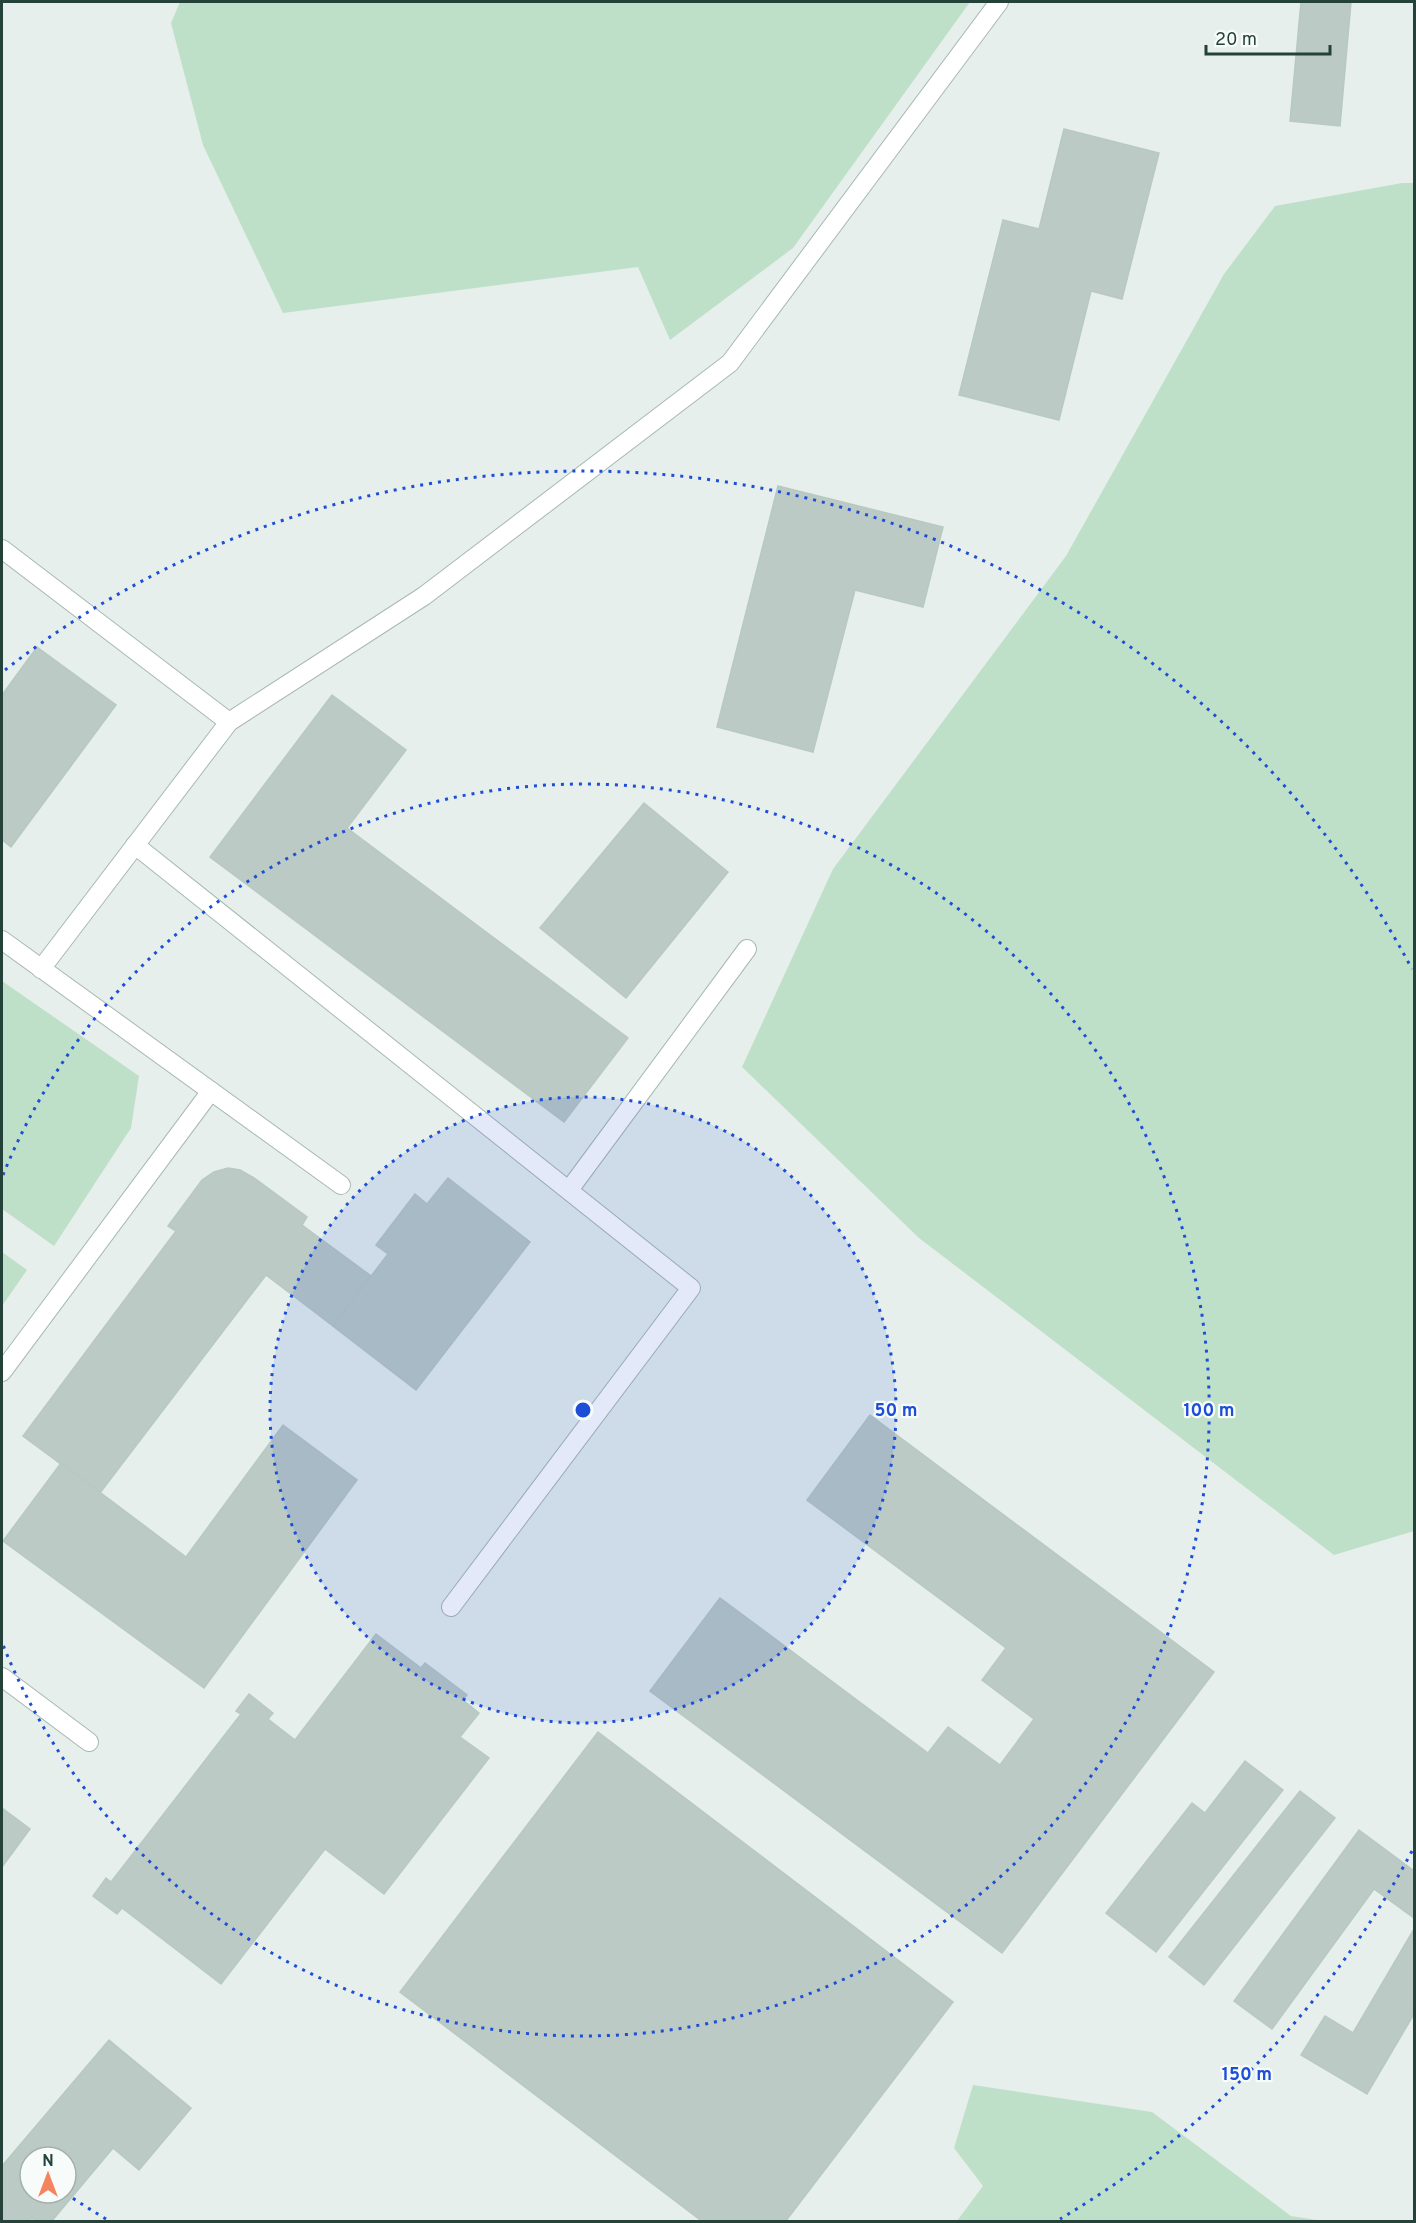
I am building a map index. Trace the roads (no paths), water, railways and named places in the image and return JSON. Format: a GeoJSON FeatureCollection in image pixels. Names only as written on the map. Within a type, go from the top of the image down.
{"type":"FeatureCollection","features":[{"type":"Feature","properties":{"kind":"street"},"geometry":{"type":"LineString","coordinates":[[41,969],[229,722],[424,596],[730,363],[999,2]]}},
{"type":"Feature","properties":{"kind":"street"},"geometry":{"type":"LineString","coordinates":[[2,549],[229,722]]}},
{"type":"Feature","properties":{"kind":"street"},"geometry":{"type":"LineString","coordinates":[[135,845],[691,1288],[451,1607]]}},
{"type":"Feature","properties":{"kind":"street"},"geometry":{"type":"LineString","coordinates":[[2,940],[341,1185]]}},
{"type":"Feature","properties":{"kind":"street"},"geometry":{"type":"LineString","coordinates":[[569,1190],[747,949]]}},
{"type":"Feature","properties":{"kind":"street"},"geometry":{"type":"LineString","coordinates":[[2,1372],[211,1091]]}},
{"type":"Feature","properties":{"kind":"street"},"geometry":{"type":"LineString","coordinates":[[2,1677],[89,1742]]}}]}
